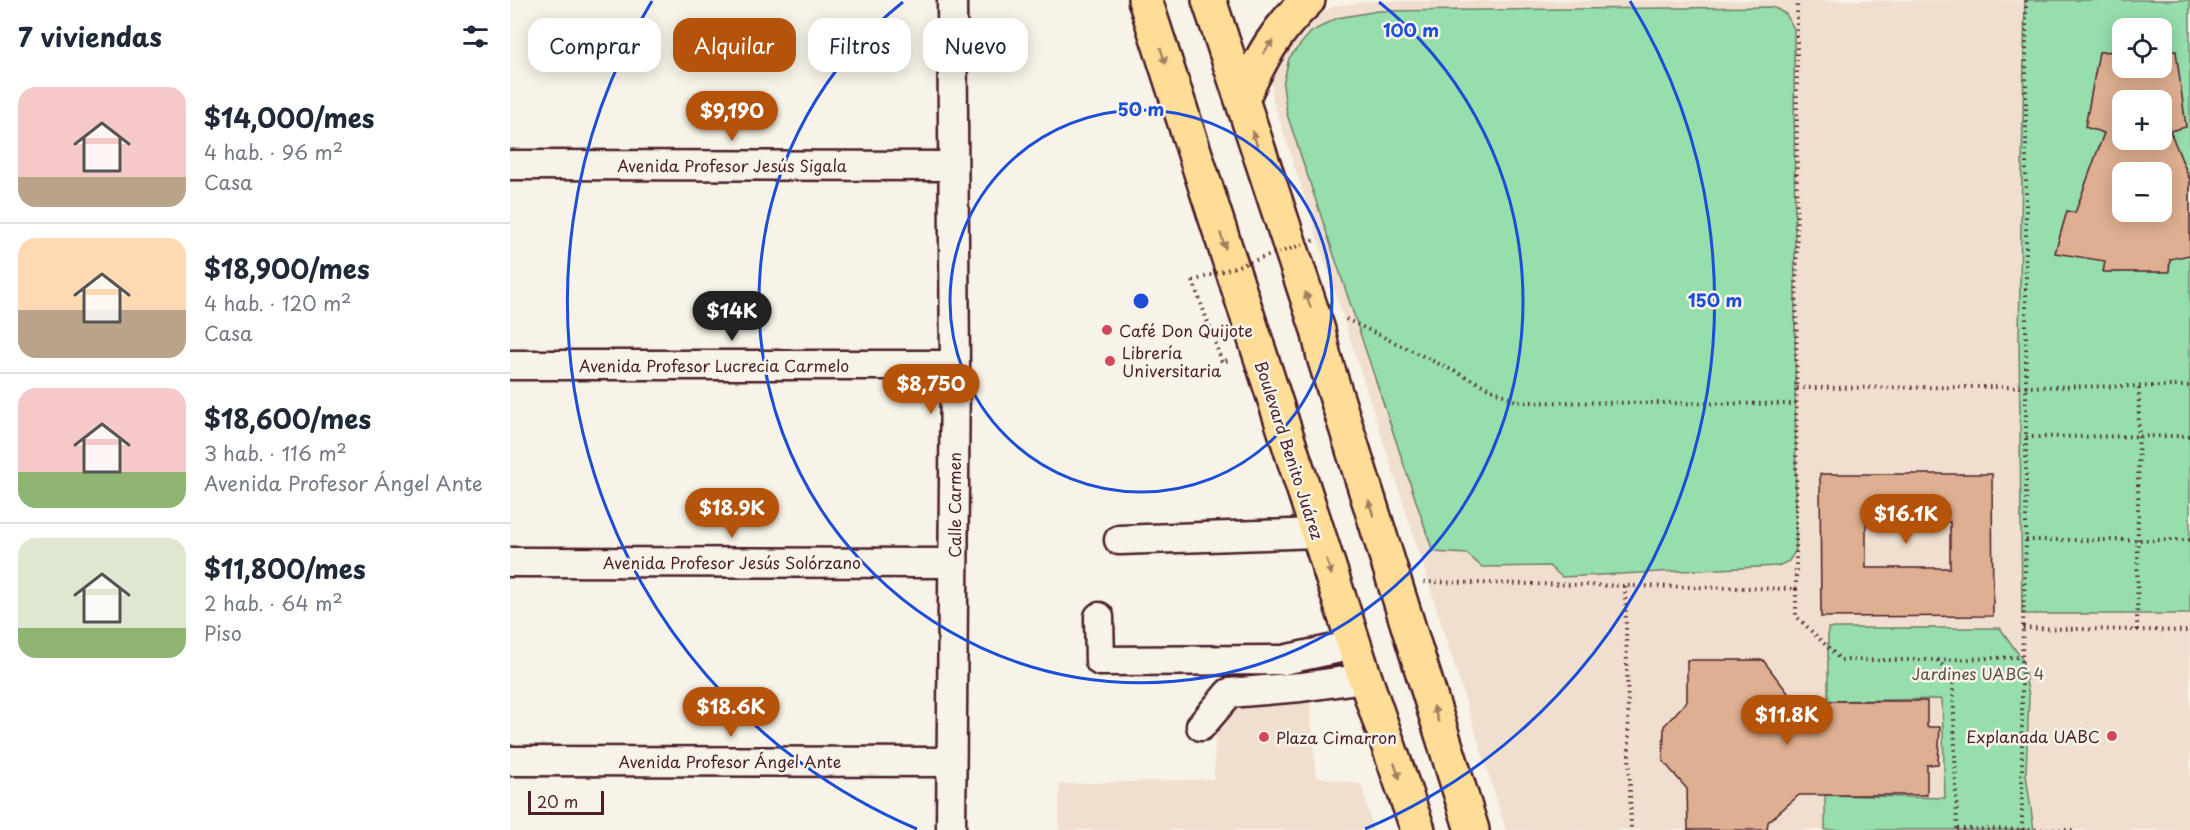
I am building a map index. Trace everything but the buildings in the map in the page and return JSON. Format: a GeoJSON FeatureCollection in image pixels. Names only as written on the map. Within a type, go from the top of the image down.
{"type":"FeatureCollection","features":[{"type":"Feature","properties":{"kind":"main road","name":"Boulevard Benito Juárez"},"geometry":{"type":"LineString","coordinates":[[1145,0],[1354,645],[1418,830]]}},
{"type":"Feature","properties":{"kind":"main road"},"geometry":{"type":"LineString","coordinates":[[1209,0],[1318,330],[1324,357],[1472,830]]}},
{"type":"Feature","properties":{"kind":"main road"},"geometry":{"type":"LineString","coordinates":[[1242,99],[1262,56],[1290,17],[1308,0]]}},
{"type":"Feature","properties":{"kind":"street","name":"Calle Carmen"},"geometry":{"type":"LineString","coordinates":[[951,830],[955,365],[952,0]]}},
{"type":"Feature","properties":{"kind":"street","name":"Avenida Profesor Jesús Sigala"},"geometry":{"type":"LineString","coordinates":[[510,165],[953,166]]}},
{"type":"Feature","properties":{"kind":"street","name":"Avenida Profesor Lucrecia Carmelo"},"geometry":{"type":"LineString","coordinates":[[510,365],[955,365]]}},
{"type":"Feature","properties":{"kind":"street"},"geometry":{"type":"LineString","coordinates":[[1119,540],[1318,533]]}},
{"type":"Feature","properties":{"kind":"street","name":"Avenida Profesor Jesús Solórzano"},"geometry":{"type":"LineString","coordinates":[[510,562],[953,563]]}},
{"type":"Feature","properties":{"kind":"street"},"geometry":{"type":"LineString","coordinates":[[1099,617],[1100,661],[1282,660],[1354,645]]}},
{"type":"Feature","properties":{"kind":"street"},"geometry":{"type":"LineString","coordinates":[[1201,726],[1229,693],[1301,687],[1365,678]]}},
{"type":"Feature","properties":{"kind":"street","name":"Avenida Profesor Ángel Ante"},"geometry":{"type":"LineString","coordinates":[[510,761],[951,762]]}},
{"type":"Feature","properties":{"kind":"path"},"geometry":{"type":"LineString","coordinates":[[1797,0],[1796,616],[1841,660],[2022,657]]}},
{"type":"Feature","properties":{"kind":"path"},"geometry":{"type":"LineString","coordinates":[[2022,830],[2022,657],[2026,540],[2026,0]]}},
{"type":"Feature","properties":{"kind":"path"},"geometry":{"type":"LineString","coordinates":[[1222,362],[1193,281],[1316,240]]}},
{"type":"Feature","properties":{"kind":"path"},"geometry":{"type":"LineString","coordinates":[[1346,319],[1518,402],[1796,404]]}},
{"type":"Feature","properties":{"kind":"path"},"geometry":{"type":"LineString","coordinates":[[2137,630],[2139,386]]}},
{"type":"Feature","properties":{"kind":"path"},"geometry":{"type":"LineString","coordinates":[[1797,387],[2190,386]]}},
{"type":"Feature","properties":{"kind":"path"},"geometry":{"type":"LineString","coordinates":[[2026,437],[2190,436]]}},
{"type":"Feature","properties":{"kind":"path"},"geometry":{"type":"LineString","coordinates":[[2026,540],[2190,540]]}},
{"type":"Feature","properties":{"kind":"path"},"geometry":{"type":"LineString","coordinates":[[1394,581],[1796,589]]}},
{"type":"Feature","properties":{"kind":"path"},"geometry":{"type":"LineString","coordinates":[[1625,586],[1631,830]]}},
{"type":"Feature","properties":{"kind":"path"},"geometry":{"type":"LineString","coordinates":[[2023,628],[2190,631]]}},
{"type":"Feature","properties":{"kind":"path"},"geometry":{"type":"LineString","coordinates":[[1937,660],[1953,675],[1957,830],[2073,830]]}},
{"type":"Feature","properties":{"kind":"shaded area"},"geometry":{"type":"Polygon","coordinates":[[[2190,0],[2190,830],[1506,830],[1273,100],[1271,76],[1282,46],[1303,23],[1334,6],[1374,1],[2190,0]]]}},
{"type":"Feature","properties":{"kind":"shaded area","name":"Plaza Cimarron"},"geometry":{"type":"Polygon","coordinates":[[[1310,697],[1316,776],[1362,785],[1373,830],[1059,830],[1059,784],[1214,779],[1216,698],[1310,697]]]}},
{"type":"Feature","properties":{"kind":"green space"},"geometry":{"type":"Polygon","coordinates":[[[2025,0],[2190,0],[2190,614],[2022,614],[2019,336],[2025,0]]]}},
{"type":"Feature","properties":{"kind":"green space"},"geometry":{"type":"Polygon","coordinates":[[[1773,7],[1786,14],[1794,29],[1796,550],[1789,561],[1778,566],[1562,577],[1549,566],[1482,567],[1467,554],[1433,552],[1287,114],[1283,85],[1289,58],[1311,32],[1337,18],[1378,11],[1773,7]]]}},
{"type":"Feature","properties":{"kind":"green space","name":"Jardines UABC 4"},"geometry":{"type":"Polygon","coordinates":[[[1828,628],[2000,628],[2022,659],[2029,696],[2026,774],[2034,830],[1825,830],[1825,795],[1945,798],[1942,699],[1828,701],[1828,628]]]}},
{"type":"Feature","properties":{"kind":"place","name":"Café Don Quijote"},"geometry":{"type":"Point","coordinates":[1107,330]}},
{"type":"Feature","properties":{"kind":"place","name":"Librería Universitaria"},"geometry":{"type":"Point","coordinates":[1110,361]}},
{"type":"Feature","properties":{"kind":"place","name":"Explanada UABC"},"geometry":{"type":"Point","coordinates":[2112,736]}},
{"type":"Feature","properties":{"kind":"place","name":"Plaza Cimarron"},"geometry":{"type":"Point","coordinates":[1264,737]}}]}
